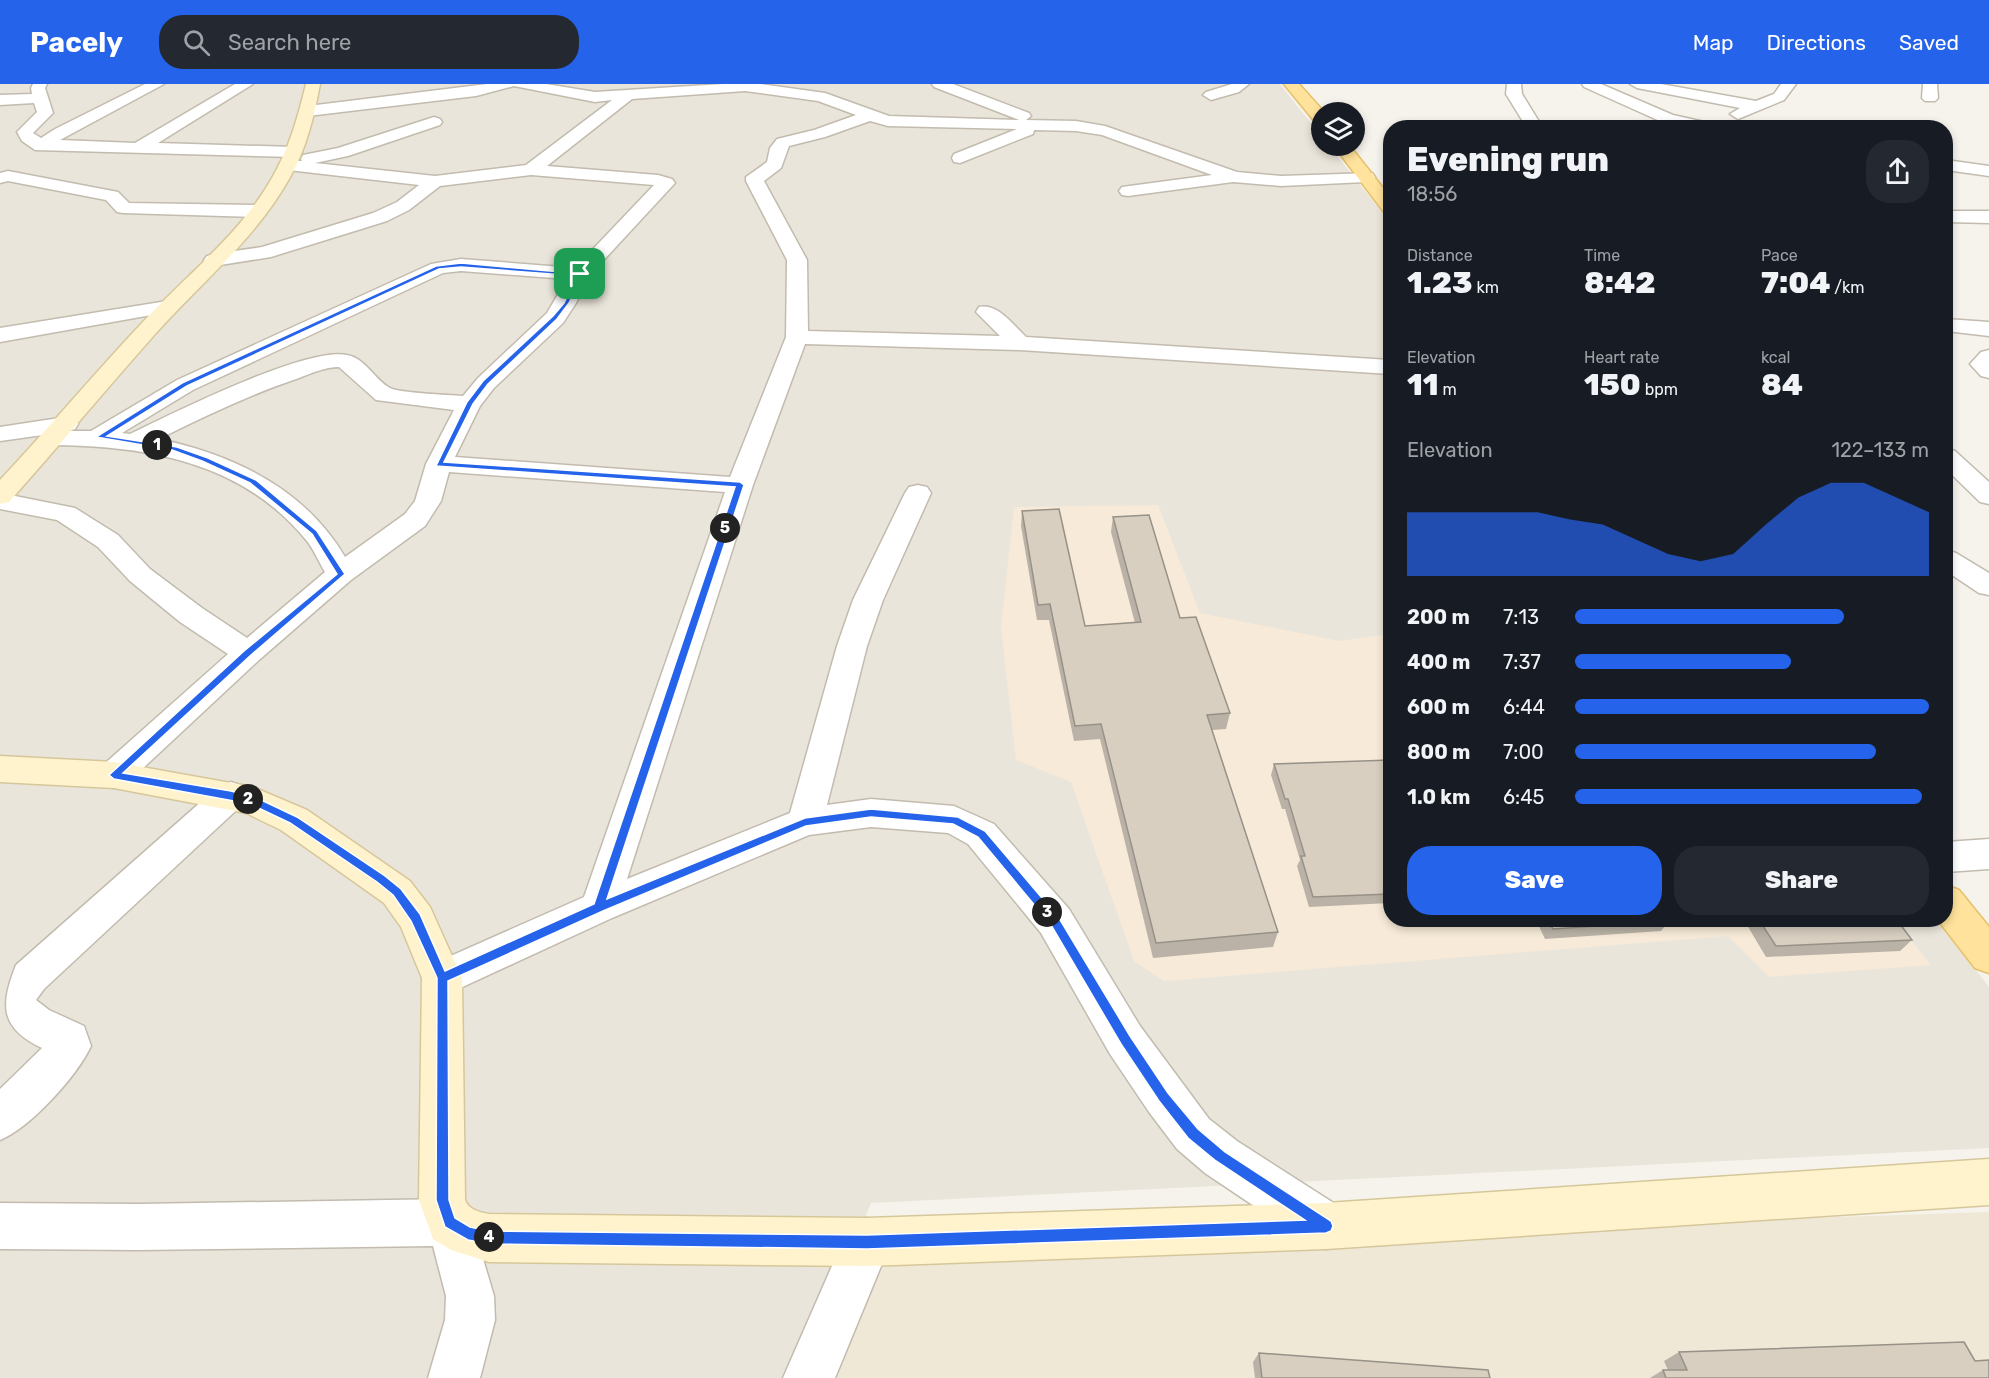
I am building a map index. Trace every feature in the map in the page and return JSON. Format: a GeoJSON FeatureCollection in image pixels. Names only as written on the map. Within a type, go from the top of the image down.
{"type":"FeatureCollection","features":[{"type":"Feature","properties":{"kind":"main road"},"geometry":{"type":"LineString","coordinates":[[1291,84],[1311,107]]}},
{"type":"Feature","properties":{"kind":"main road"},"geometry":{"type":"LineString","coordinates":[[1350,156],[1383,196]]}},
{"type":"Feature","properties":{"kind":"main road"},"geometry":{"type":"LineString","coordinates":[[1953,910],[1989,956]]}},
{"type":"Feature","properties":{"kind":"street"},"geometry":{"type":"LineString","coordinates":[[3,179],[21,159],[61,132],[157,84]]}},
{"type":"Feature","properties":{"kind":"street"},"geometry":{"type":"LineString","coordinates":[[138,148],[246,84]]}},
{"type":"Feature","properties":{"kind":"street"},"geometry":{"type":"LineString","coordinates":[[0,496],[167,307],[214,260],[274,191],[290,160],[309,111],[313,84]]}},
{"type":"Feature","properties":{"kind":"street"},"geometry":{"type":"LineString","coordinates":[[309,111],[476,91],[508,84]]}},
{"type":"Feature","properties":{"kind":"street"},"geometry":{"type":"LineString","coordinates":[[520,84],[595,97],[750,86],[832,99]]}},
{"type":"Feature","properties":{"kind":"street"},"geometry":{"type":"LineString","coordinates":[[812,84],[832,99],[868,116],[888,121],[1076,126],[1105,132],[1235,177]]}},
{"type":"Feature","properties":{"kind":"street"},"geometry":{"type":"LineString","coordinates":[[939,84],[1020,115],[1040,126]]}},
{"type":"Feature","properties":{"kind":"street"},"geometry":{"type":"LineString","coordinates":[[1211,95],[1234,89],[1242,84]]}},
{"type":"Feature","properties":{"kind":"street"},"geometry":{"type":"LineString","coordinates":[[1514,84],[1514,94],[1529,120]]}},
{"type":"Feature","properties":{"kind":"street"},"geometry":{"type":"LineString","coordinates":[[1589,84],[1662,117],[1677,120]]}},
{"type":"Feature","properties":{"kind":"street"},"geometry":{"type":"LineString","coordinates":[[1637,84],[1757,106]]}},
{"type":"Feature","properties":{"kind":"street"},"geometry":{"type":"LineString","coordinates":[[1722,120],[1779,97],[1789,84]]}},
{"type":"Feature","properties":{"kind":"street"},"geometry":{"type":"LineString","coordinates":[[0,100],[40,91],[45,113],[25,132],[28,138],[43,145],[138,148],[290,160],[435,181],[531,170],[658,180],[666,183],[580,274],[566,303],[555,318],[486,383],[470,404],[439,464],[428,501],[415,520],[341,574],[248,653],[114,775]]}},
{"type":"Feature","properties":{"kind":"street"},"geometry":{"type":"LineString","coordinates":[[531,170],[627,96]]}},
{"type":"Feature","properties":{"kind":"street"},"geometry":{"type":"LineString","coordinates":[[599,907],[740,485],[797,337],[797,260],[784,232],[754,181],[755,177],[775,165],[778,148],[783,142],[819,134],[868,116]]}},
{"type":"Feature","properties":{"kind":"street"},"geometry":{"type":"LineString","coordinates":[[290,160],[342,152],[434,122]]}},
{"type":"Feature","properties":{"kind":"street"},"geometry":{"type":"LineString","coordinates":[[960,158],[1040,126]]}},
{"type":"Feature","properties":{"kind":"street"},"geometry":{"type":"LineString","coordinates":[[1953,166],[1989,171]]}},
{"type":"Feature","properties":{"kind":"street"},"geometry":{"type":"LineString","coordinates":[[1128,191],[1235,177],[1281,181],[1366,177]]}},
{"type":"Feature","properties":{"kind":"street"},"geometry":{"type":"LineString","coordinates":[[3,179],[112,196],[123,208],[136,210],[258,211]]}},
{"type":"Feature","properties":{"kind":"street"},"geometry":{"type":"LineString","coordinates":[[214,260],[264,253],[380,217],[403,206],[435,181]]}},
{"type":"Feature","properties":{"kind":"street"},"geometry":{"type":"LineString","coordinates":[[1953,217],[1989,217]]}},
{"type":"Feature","properties":{"kind":"street"},"geometry":{"type":"LineString","coordinates":[[99,437],[185,385],[438,268],[461,265],[580,274]]}},
{"type":"Feature","properties":{"kind":"street"},"geometry":{"type":"LineString","coordinates":[[0,335],[167,307]]}},
{"type":"Feature","properties":{"kind":"street"},"geometry":{"type":"LineString","coordinates":[[987,312],[1020,343]]}},
{"type":"Feature","properties":{"kind":"street"},"geometry":{"type":"LineString","coordinates":[[1953,326],[1989,329]]}},
{"type":"Feature","properties":{"kind":"street"},"geometry":{"type":"LineString","coordinates":[[797,337],[1020,343],[1383,367]]}},
{"type":"Feature","properties":{"kind":"street"},"geometry":{"type":"LineString","coordinates":[[1989,357],[1981,364],[1989,371]]}},
{"type":"Feature","properties":{"kind":"street"},"geometry":{"type":"LineString","coordinates":[[136,441],[198,410],[266,382],[300,369],[338,360],[346,362],[384,395],[470,404]]}},
{"type":"Feature","properties":{"kind":"street"},"geometry":{"type":"LineString","coordinates":[[0,435],[59,431],[174,448],[205,459],[253,481],[315,533],[341,574]]}},
{"type":"Feature","properties":{"kind":"street"},"geometry":{"type":"LineString","coordinates":[[1953,463],[1989,496]]}},
{"type":"Feature","properties":{"kind":"street"},"geometry":{"type":"LineString","coordinates":[[439,464],[740,485]]}},
{"type":"Feature","properties":{"kind":"street"},"geometry":{"type":"LineString","coordinates":[[805,822],[858,627],[868,600],[918,493]]}},
{"type":"Feature","properties":{"kind":"street"},"geometry":{"type":"LineString","coordinates":[[0,501],[65,513],[108,541],[140,575],[191,615],[248,653]]}},
{"type":"Feature","properties":{"kind":"street"},"geometry":{"type":"LineString","coordinates":[[1953,563],[1989,586]]}},
{"type":"Feature","properties":{"kind":"street"},"geometry":{"type":"LineString","coordinates":[[0,769],[114,775],[231,795],[253,801],[294,820],[397,892],[416,918],[442,978],[442,1200],[470,1296],[470,1320],[454,1378]]}},
{"type":"Feature","properties":{"kind":"street"},"geometry":{"type":"LineString","coordinates":[[0,1119],[49,1072],[70,1046],[69,1040],[20,1015],[15,1006],[16,997],[25,984],[231,795]]}},
{"type":"Feature","properties":{"kind":"street"},"geometry":{"type":"LineString","coordinates":[[442,978],[599,907],[805,822],[871,813],[954,820],[981,834],[1055,921],[1125,1040],[1164,1097],[1193,1134],[1221,1156],[1326,1226]]}},
{"type":"Feature","properties":{"kind":"street"},"geometry":{"type":"LineString","coordinates":[[1953,857],[1989,854]]}},
{"type":"Feature","properties":{"kind":"street"},"geometry":{"type":"LineString","coordinates":[[0,1226],[139,1227],[450,1222],[468,1233],[489,1238],[867,1242],[1326,1226],[1989,1182]]}},
{"type":"Feature","properties":{"kind":"street"},"geometry":{"type":"LineString","coordinates":[[809,1378],[867,1242]]}},
{"type":"Feature","properties":{"kind":"shaded area"},"geometry":{"type":"Polygon","coordinates":[[[0,84],[1280,84],[1311,123],[1311,156],[1337,156],[1383,213],[1383,927],[1942,927],[1989,987],[1989,1148],[871,1203],[801,1378],[0,1378],[0,84]]]}},
{"type":"Feature","properties":{"kind":"shaded area"},"geometry":{"type":"Polygon","coordinates":[[[1158,505],[1200,613],[1340,641],[1383,635],[1383,927],[1901,927],[1931,965],[1769,977],[1728,936],[1164,981],[1134,961],[1071,782],[1016,760],[1001,627],[1014,507],[1158,505]]]}},
{"type":"Feature","properties":{"kind":"shaded area"},"geometry":{"type":"Polygon","coordinates":[[[1989,1212],[1989,1378],[820,1378],[869,1249],[1989,1212]]]}},
{"type":"Feature","properties":{"kind":"building"},"geometry":{"type":"Polygon","coordinates":[[[1059,509],[1085,626],[1141,622],[1113,517],[1149,515],[1180,618],[1196,617],[1230,713],[1207,715],[1278,932],[1156,943],[1101,724],[1075,726],[1050,604],[1038,605],[1022,511],[1059,509]]]}},
{"type":"Feature","properties":{"kind":"building"},"geometry":{"type":"Polygon","coordinates":[[[1383,760],[1383,894],[1313,897],[1301,856],[1305,856],[1288,799],[1285,799],[1274,764],[1383,760]]]}},
{"type":"Feature","properties":{"kind":"building"},"geometry":{"type":"Polygon","coordinates":[[[1552,927],[1582,927],[1553,929],[1552,927]]]}},
{"type":"Feature","properties":{"kind":"building"},"geometry":{"type":"Polygon","coordinates":[[[1764,927],[1902,927],[1912,940],[1776,946],[1764,927]]]}},
{"type":"Feature","properties":{"kind":"building"},"geometry":{"type":"Polygon","coordinates":[[[1964,1342],[1975,1361],[1989,1360],[1989,1378],[1666,1378],[1663,1370],[1687,1370],[1679,1352],[1964,1342]]]}},
{"type":"Feature","properties":{"kind":"building"},"geometry":{"type":"Polygon","coordinates":[[[1259,1353],[1488,1370],[1490,1378],[1262,1378],[1259,1353]]]}},
{"type":"Feature","properties":{"kind":"route"},"geometry":{"type":"LineString","coordinates":[[580,274],[461,265],[438,268],[185,385],[99,437],[174,448],[253,481],[274,496],[315,533],[341,574],[248,653],[114,775],[231,795],[253,801],[294,820],[397,892],[416,918],[442,978],[599,907],[805,822],[871,813],[954,820],[981,834],[1055,921],[1125,1040],[1164,1097],[1193,1134],[1221,1156],[1326,1226],[867,1242],[489,1238],[468,1233],[450,1222],[442,1200],[442,978],[520,943],[599,907],[740,485],[439,464],[470,404],[486,383],[555,318],[566,303],[580,274]]}}]}
